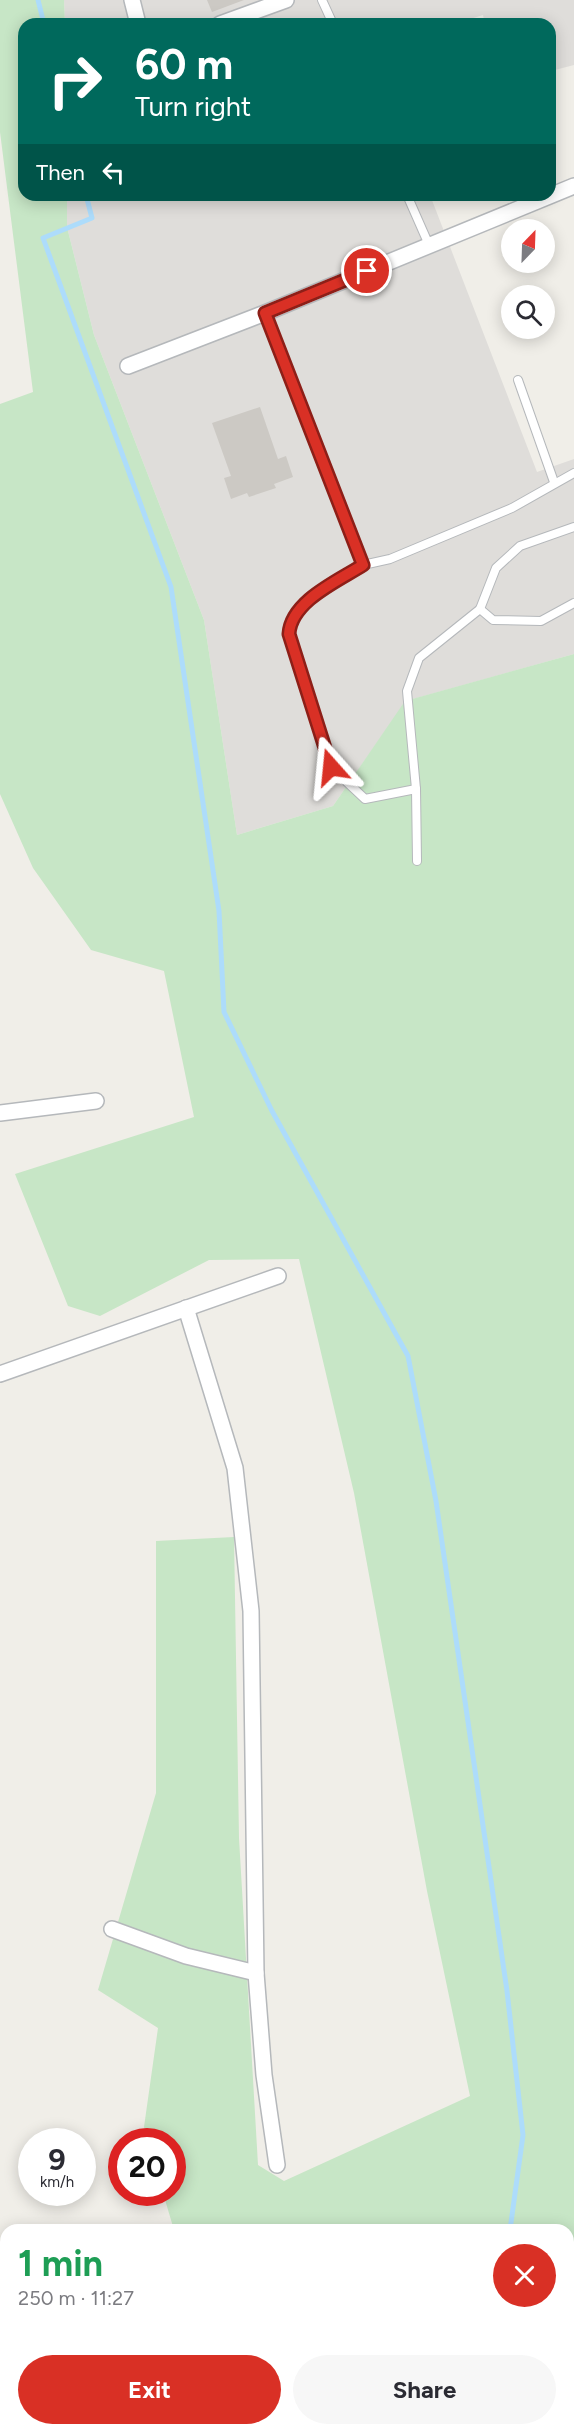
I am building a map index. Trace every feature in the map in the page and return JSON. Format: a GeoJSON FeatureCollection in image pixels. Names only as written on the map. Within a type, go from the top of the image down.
{"type":"FeatureCollection","features":[{"type":"Feature","properties":{"kind":"street"},"geometry":{"type":"LineString","coordinates":[[132,0],[136,18]]}},
{"type":"Feature","properties":{"kind":"street"},"geometry":{"type":"LineString","coordinates":[[236,18],[286,0]]}},
{"type":"Feature","properties":{"kind":"street"},"geometry":{"type":"LineString","coordinates":[[556,193],[574,186]]}},
{"type":"Feature","properties":{"kind":"street"},"geometry":{"type":"LineString","coordinates":[[128,366],[265,313],[537,201]]}},
{"type":"Feature","properties":{"kind":"street"},"geometry":{"type":"LineString","coordinates":[[0,1113],[96,1101]]}},
{"type":"Feature","properties":{"kind":"street"},"geometry":{"type":"LineString","coordinates":[[0,1374],[278,1276]]}},
{"type":"Feature","properties":{"kind":"street"},"geometry":{"type":"LineString","coordinates":[[186,1308],[235,1468],[251,1611],[256,1973],[264,2075],[277,2165]]}},
{"type":"Feature","properties":{"kind":"street"},"geometry":{"type":"LineString","coordinates":[[112,1929],[186,1956],[256,1973]]}},
{"type":"Feature","properties":{"kind":"lane"},"geometry":{"type":"LineString","coordinates":[[322,0],[330,18]]}},
{"type":"Feature","properties":{"kind":"lane"},"geometry":{"type":"LineString","coordinates":[[410,201],[429,245]]}},
{"type":"Feature","properties":{"kind":"lane"},"geometry":{"type":"LineString","coordinates":[[265,313],[363,565]]}},
{"type":"Feature","properties":{"kind":"lane"},"geometry":{"type":"LineString","coordinates":[[518,380],[554,482]]}},
{"type":"Feature","properties":{"kind":"lane"},"geometry":{"type":"LineString","coordinates":[[416,789],[365,799],[331,767],[289,634],[293,616],[303,605],[363,565],[390,559],[512,508],[554,482],[574,473]]}},
{"type":"Feature","properties":{"kind":"lane"},"geometry":{"type":"LineString","coordinates":[[417,861],[416,789],[407,691],[419,658],[480,609],[496,568],[520,546],[574,527]]}},
{"type":"Feature","properties":{"kind":"lane"},"geometry":{"type":"LineString","coordinates":[[480,609],[493,620],[541,621],[574,603]]}},
{"type":"Feature","properties":{"kind":"shaded area"},"geometry":{"type":"Polygon","coordinates":[[[64,0],[574,0],[574,65],[556,70],[556,18],[484,18],[483,15],[473,18],[65,18],[64,0]]]}},
{"type":"Feature","properties":{"kind":"shaded area"},"geometry":{"type":"Polygon","coordinates":[[[67,201],[432,201],[537,472],[574,459],[574,654],[406,701],[333,806],[237,835],[204,620],[94,335],[67,227],[67,201]]]}},
{"type":"Feature","properties":{"kind":"green space"},"geometry":{"type":"Polygon","coordinates":[[[0,0],[64,0],[65,18],[18,18],[18,201],[67,201],[67,227],[94,335],[204,620],[237,835],[333,806],[405,701],[574,654],[574,2224],[172,2224],[167,2206],[186,2206],[186,2128],[144,2127],[158,2028],[98,1990],[156,1793],[156,1541],[234,1537],[239,1838],[258,2165],[284,2181],[470,2096],[427,1891],[354,1493],[299,1259],[209,1260],[100,1316],[68,1306],[15,1174],[194,1117],[164,971],[91,950],[33,868],[0,794],[0,404],[33,392],[0,132],[0,0]]]}},
{"type":"Feature","properties":{"kind":"building"},"geometry":{"type":"Polygon","coordinates":[[[207,0],[244,0],[212,12],[207,0]]]}},
{"type":"Feature","properties":{"kind":"building"},"geometry":{"type":"Polygon","coordinates":[[[260,407],[278,459],[286,456],[293,477],[274,484],[276,488],[249,497],[247,493],[231,499],[224,478],[231,476],[212,423],[260,407]]]}},
{"type":"Feature","properties":{"kind":"waterway"},"geometry":{"type":"LineString","coordinates":[[38,0],[42,18]]}},
{"type":"Feature","properties":{"kind":"waterway"},"geometry":{"type":"LineString","coordinates":[[88,201],[92,218],[43,238],[171,587],[219,911],[224,1012],[272,1111],[408,1356],[436,1501],[507,1991],[523,2135],[511,2224]]}},
{"type":"Feature","properties":{"kind":"route"},"geometry":{"type":"LineString","coordinates":[[331,767],[289,634],[290,625],[293,616],[303,605],[363,565],[265,313],[367,271]]}}]}
